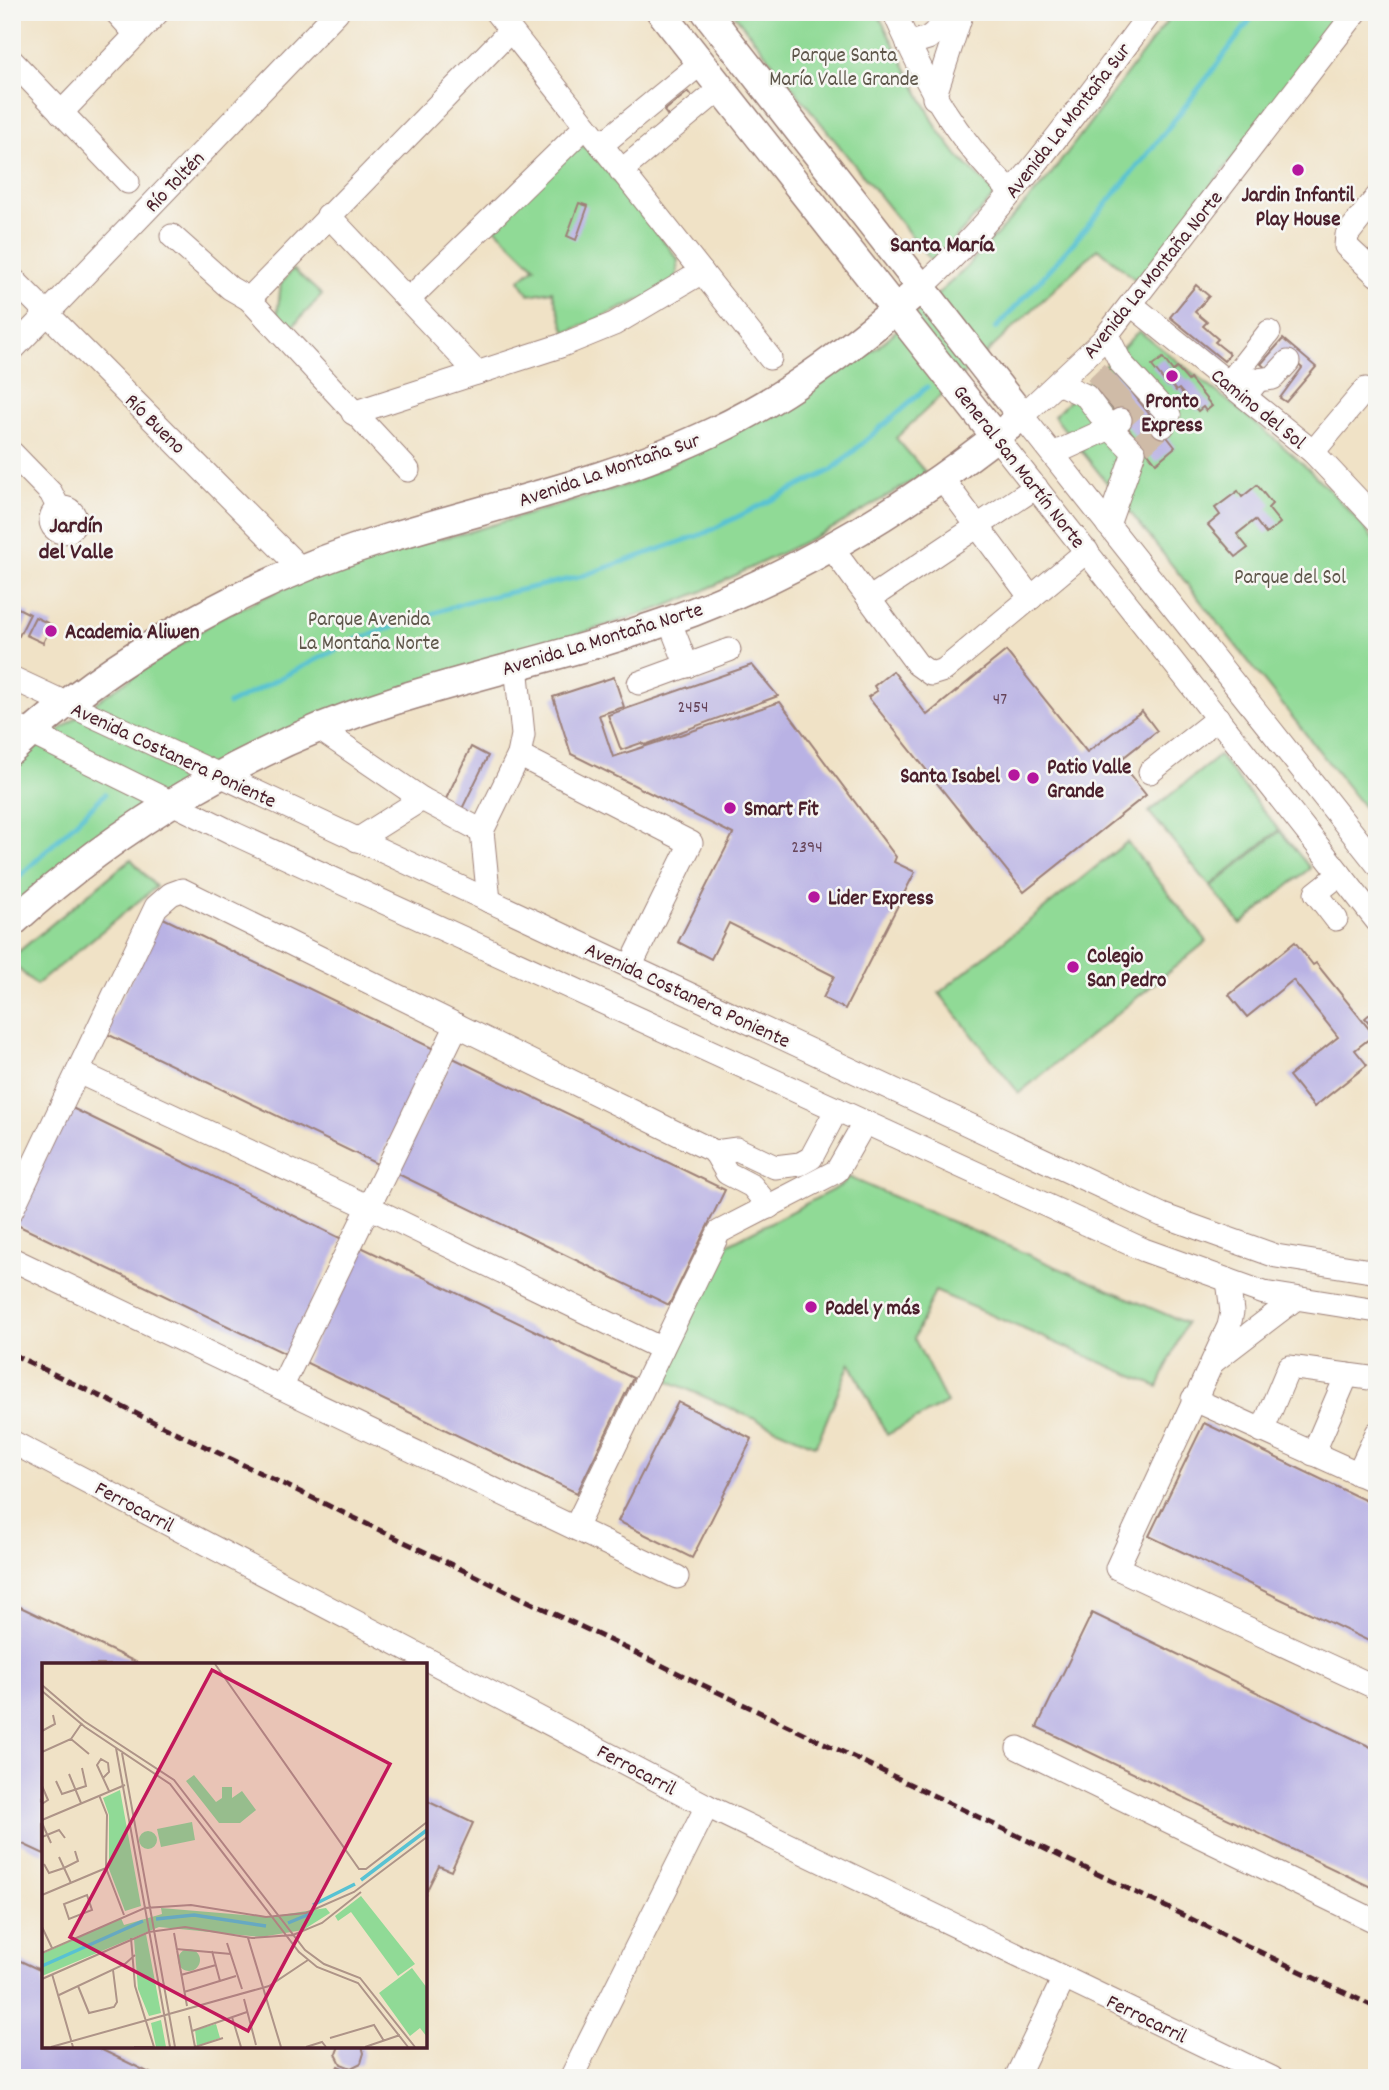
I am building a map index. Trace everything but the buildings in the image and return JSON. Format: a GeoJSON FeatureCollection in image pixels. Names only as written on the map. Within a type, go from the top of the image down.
{"type":"FeatureCollection","features":[{"type":"Feature","properties":{"kind":"main road","name":"General San Martín Norte"},"geometry":{"type":"LineString","coordinates":[[661,12],[996,437]]}},
{"type":"Feature","properties":{"kind":"main road","name":"General San Martín Norte"},"geometry":{"type":"LineString","coordinates":[[706,12],[923,286],[1022,416]]}},
{"type":"Feature","properties":{"kind":"main road","name":"Avenida La Montaña Sur"},"geometry":{"type":"LineString","coordinates":[[18,735],[69,705],[114,671],[194,620],[301,569],[386,538],[567,489],[716,431],[814,372],[923,286]]}},
{"type":"Feature","properties":{"kind":"main road","name":"Avenida La Montaña Norte"},"geometry":{"type":"LineString","coordinates":[[12,923],[87,862],[219,776],[318,727],[394,700],[669,620],[752,586],[831,547],[941,477],[1022,416]]}},
{"type":"Feature","properties":{"kind":"street"},"geometry":{"type":"LineString","coordinates":[[116,12],[136,34]]}},
{"type":"Feature","properties":{"kind":"street"},"geometry":{"type":"LineString","coordinates":[[61,113],[158,12]]}},
{"type":"Feature","properties":{"kind":"street","name":"Río Toltén"},"geometry":{"type":"LineString","coordinates":[[12,350],[337,12]]}},
{"type":"Feature","properties":{"kind":"street"},"geometry":{"type":"LineString","coordinates":[[496,12],[770,358]]}},
{"type":"Feature","properties":{"kind":"street"},"geometry":{"type":"LineString","coordinates":[[894,12],[934,98],[961,139],[1011,192]]}},
{"type":"Feature","properties":{"kind":"street"},"geometry":{"type":"LineString","coordinates":[[908,44],[928,38],[961,12]]}},
{"type":"Feature","properties":{"kind":"street"},"geometry":{"type":"LineString","coordinates":[[934,98],[961,12]]}},
{"type":"Feature","properties":{"kind":"street","name":"Avenida La Montaña Sur"},"geometry":{"type":"LineString","coordinates":[[923,286],[1011,192],[1064,130],[1152,12]]}},
{"type":"Feature","properties":{"kind":"street","name":"Avenida La Montaña Norte"},"geometry":{"type":"LineString","coordinates":[[1022,416],[1107,335],[1132,305],[1356,12]]}},
{"type":"Feature","properties":{"kind":"street"},"geometry":{"type":"LineString","coordinates":[[249,299],[510,31]]}},
{"type":"Feature","properties":{"kind":"street"},"geometry":{"type":"LineString","coordinates":[[12,61],[128,182]]}},
{"type":"Feature","properties":{"kind":"street"},"geometry":{"type":"LineString","coordinates":[[601,145],[701,64]]}},
{"type":"Feature","properties":{"kind":"street"},"geometry":{"type":"LineString","coordinates":[[621,171],[721,88]]}},
{"type":"Feature","properties":{"kind":"street"},"geometry":{"type":"LineString","coordinates":[[408,300],[586,125]]}},
{"type":"Feature","properties":{"kind":"street"},"geometry":{"type":"LineString","coordinates":[[1377,197],[1347,235],[1346,246],[1377,275]]}},
{"type":"Feature","properties":{"kind":"street"},"geometry":{"type":"LineString","coordinates":[[328,215],[477,373]]}},
{"type":"Feature","properties":{"kind":"street"},"geometry":{"type":"LineString","coordinates":[[172,236],[230,289],[249,299],[408,470]]}},
{"type":"Feature","properties":{"kind":"street"},"geometry":{"type":"LineString","coordinates":[[353,413],[477,373],[614,324],[702,272]]}},
{"type":"Feature","properties":{"kind":"street","name":"Río Bueno"},"geometry":{"type":"LineString","coordinates":[[12,278],[301,569]]}},
{"type":"Feature","properties":{"kind":"street","name":"Camino del Sol"},"geometry":{"type":"LineString","coordinates":[[1132,305],[1312,452],[1377,520]]}},
{"type":"Feature","properties":{"kind":"street"},"geometry":{"type":"LineString","coordinates":[[1237,390],[1269,332]]}},
{"type":"Feature","properties":{"kind":"street"},"geometry":{"type":"LineString","coordinates":[[1107,335],[1141,393]]}},
{"type":"Feature","properties":{"kind":"street"},"geometry":{"type":"LineString","coordinates":[[1237,390],[1258,380],[1273,378],[1288,362]]}},
{"type":"Feature","properties":{"kind":"street"},"geometry":{"type":"LineString","coordinates":[[1058,383],[1114,422]]}},
{"type":"Feature","properties":{"kind":"street"},"geometry":{"type":"LineString","coordinates":[[1312,452],[1366,389]]}},
{"type":"Feature","properties":{"kind":"street","name":"General San Martín Norte"},"geometry":{"type":"LineString","coordinates":[[1022,416],[1377,864]]}},
{"type":"Feature","properties":{"kind":"street"},"geometry":{"type":"LineString","coordinates":[[1053,454],[1114,422]]}},
{"type":"Feature","properties":{"kind":"street"},"geometry":{"type":"LineString","coordinates":[[1108,524],[1114,422]]}},
{"type":"Feature","properties":{"kind":"street","name":"General San Martín Norte"},"geometry":{"type":"LineString","coordinates":[[996,437],[1377,921]]}},
{"type":"Feature","properties":{"kind":"street"},"geometry":{"type":"LineString","coordinates":[[12,453],[51,493],[59,509]]}},
{"type":"Feature","properties":{"kind":"street"},"geometry":{"type":"LineString","coordinates":[[941,477],[1031,598]]}},
{"type":"Feature","properties":{"kind":"street"},"geometry":{"type":"LineString","coordinates":[[869,599],[1036,487]]}},
{"type":"Feature","properties":{"kind":"street"},"geometry":{"type":"LineString","coordinates":[[831,547],[917,664],[932,674],[944,670],[1087,551]]}},
{"type":"Feature","properties":{"kind":"street"},"geometry":{"type":"LineString","coordinates":[[669,620],[687,666]]}},
{"type":"Feature","properties":{"kind":"street"},"geometry":{"type":"LineString","coordinates":[[639,683],[729,650]]}},
{"type":"Feature","properties":{"kind":"street"},"geometry":{"type":"LineString","coordinates":[[489,901],[482,831],[519,755],[522,712],[516,665]]}},
{"type":"Feature","properties":{"kind":"street","name":"Avenida Costanera Poniente"},"geometry":{"type":"LineString","coordinates":[[12,678],[1162,1214],[1276,1256],[1377,1272]]}},
{"type":"Feature","properties":{"kind":"street"},"geometry":{"type":"LineString","coordinates":[[1150,772],[1218,718]]}},
{"type":"Feature","properties":{"kind":"street"},"geometry":{"type":"LineString","coordinates":[[318,727],[422,799],[482,831]]}},
{"type":"Feature","properties":{"kind":"street","name":"Avenida Costanera Poniente"},"geometry":{"type":"LineString","coordinates":[[18,735],[176,803],[235,834],[1144,1250],[1264,1293],[1377,1311]]}},
{"type":"Feature","properties":{"kind":"street"},"geometry":{"type":"LineString","coordinates":[[519,755],[691,844],[630,967]]}},
{"type":"Feature","properties":{"kind":"street"},"geometry":{"type":"LineString","coordinates":[[357,840],[422,799]]}},
{"type":"Feature","properties":{"kind":"street"},"geometry":{"type":"LineString","coordinates":[[1336,919],[1316,893],[1340,874]]}},
{"type":"Feature","properties":{"kind":"street"},"geometry":{"type":"LineString","coordinates":[[12,1210],[156,907],[171,894],[182,890],[715,1152],[737,1149],[775,1167],[800,1164],[811,1158],[837,1110]]}},
{"type":"Feature","properties":{"kind":"street"},"geometry":{"type":"LineString","coordinates":[[281,1388],[457,1025]]}},
{"type":"Feature","properties":{"kind":"street"},"geometry":{"type":"LineString","coordinates":[[78,1072],[369,1207],[662,1349]]}},
{"type":"Feature","properties":{"kind":"street"},"geometry":{"type":"LineString","coordinates":[[575,1528],[719,1233],[841,1168],[865,1122]]}},
{"type":"Feature","properties":{"kind":"street"},"geometry":{"type":"LineString","coordinates":[[715,1152],[727,1173],[752,1186],[769,1207]]}},
{"type":"Feature","properties":{"kind":"street"},"geometry":{"type":"LineString","coordinates":[[12,1259],[677,1577]]}},
{"type":"Feature","properties":{"kind":"street"},"geometry":{"type":"LineString","coordinates":[[1228,1280],[1232,1312],[1212,1363],[1193,1399],[1117,1569],[1377,1688]]}},
{"type":"Feature","properties":{"kind":"street"},"geometry":{"type":"LineString","coordinates":[[1212,1363],[1295,1299]]}},
{"type":"Feature","properties":{"kind":"street"},"geometry":{"type":"LineString","coordinates":[[1262,1430],[1289,1367],[1377,1379]]}},
{"type":"Feature","properties":{"kind":"street"},"geometry":{"type":"LineString","coordinates":[[1313,1454],[1347,1375]]}},
{"type":"Feature","properties":{"kind":"street"},"geometry":{"type":"LineString","coordinates":[[1193,1399],[1367,1478],[1377,1433]]}},
{"type":"Feature","properties":{"kind":"street","name":"Ferrocarril"},"geometry":{"type":"LineString","coordinates":[[12,1442],[707,1806],[1272,2078]]}},
{"type":"Feature","properties":{"kind":"street"},"geometry":{"type":"LineString","coordinates":[[1018,1748],[1377,1922]]}},
{"type":"Feature","properties":{"kind":"street"},"geometry":{"type":"LineString","coordinates":[[571,2078],[707,1806]]}},
{"type":"Feature","properties":{"kind":"street"},"geometry":{"type":"LineString","coordinates":[[1016,2078],[1064,1978]]}},
{"type":"Feature","properties":{"kind":"green space","name":"Parque Santa María Valle Grande"},"geometry":{"type":"Polygon","coordinates":[[[732,12],[877,12],[937,128],[958,156],[996,194],[933,263],[732,12]]]}},
{"type":"Feature","properties":{"kind":"green space","name":"Parque Avenida La Montaña Norte"},"geometry":{"type":"Polygon","coordinates":[[[1174,12],[1347,12],[1137,281],[1098,248],[896,438],[926,473],[833,528],[703,591],[661,608],[472,668],[244,760],[12,919],[12,773],[31,752],[103,697],[221,617],[346,560],[465,533],[630,484],[778,410],[878,347],[962,272],[1045,182],[1174,12]]]}},
{"type":"Feature","properties":{"kind":"green space"},"geometry":{"type":"Polygon","coordinates":[[[576,145],[589,148],[678,259],[676,284],[566,333],[552,291],[529,295],[519,280],[535,267],[493,226],[576,145]]]}},
{"type":"Feature","properties":{"kind":"green space"},"geometry":{"type":"Polygon","coordinates":[[[293,269],[322,295],[291,328],[277,315],[281,284],[293,269]]]}},
{"type":"Feature","properties":{"kind":"green space","name":"Parque del Sol"},"geometry":{"type":"Polygon","coordinates":[[[1139,331],[1234,405],[1295,457],[1352,513],[1377,544],[1377,824],[1054,416],[1139,331]]]}},
{"type":"Feature","properties":{"kind":"green space"},"geometry":{"type":"Polygon","coordinates":[[[1219,756],[1279,830],[1210,886],[1149,812],[1219,756]]]}},
{"type":"Feature","properties":{"kind":"green space"},"geometry":{"type":"Polygon","coordinates":[[[1280,831],[1310,868],[1241,924],[1211,887],[1280,831]]]}},
{"type":"Feature","properties":{"kind":"green space","name":"Colegio San Pedro"},"geometry":{"type":"Polygon","coordinates":[[[1127,842],[1207,941],[1019,1093],[939,993],[1127,842]]]}},
{"type":"Feature","properties":{"kind":"green space"},"geometry":{"type":"Polygon","coordinates":[[[131,859],[156,887],[36,985],[12,963],[12,957],[131,859]]]}},
{"type":"Feature","properties":{"kind":"green space","name":"Padel y más"},"geometry":{"type":"Polygon","coordinates":[[[848,1177],[1186,1323],[1158,1387],[935,1291],[914,1338],[947,1403],[887,1435],[850,1363],[816,1446],[664,1379],[721,1248],[844,1184],[848,1177]]]}},
{"type":"Feature","properties":{"kind":"waterway"},"geometry":{"type":"LineString","coordinates":[[996,328],[1131,174],[1256,12]]}},
{"type":"Feature","properties":{"kind":"waterway"},"geometry":{"type":"LineString","coordinates":[[229,704],[355,640],[466,602],[579,577],[703,534],[832,470],[927,387]]}},
{"type":"Feature","properties":{"kind":"waterway"},"geometry":{"type":"LineString","coordinates":[[12,884],[105,794]]}},
{"type":"Feature","properties":{"kind":"tunnel"},"geometry":{"type":"LineString","coordinates":[[1095,388],[1115,369]]}},
{"type":"Feature","properties":{"kind":"tunnel"},"geometry":{"type":"LineString","coordinates":[[1107,402],[1127,384]]}},
{"type":"Feature","properties":{"kind":"tunnel"},"geometry":{"type":"LineString","coordinates":[[1120,420],[1141,401]]}},
{"type":"Feature","properties":{"kind":"tunnel"},"geometry":{"type":"LineString","coordinates":[[1141,445],[1163,426]]}},
{"type":"Feature","properties":{"kind":"railway"},"geometry":{"type":"LineString","coordinates":[[12,1354],[1377,2008]]}},
{"type":"Feature","properties":{"kind":"place","name":"Jardin Infantil Play House"},"geometry":{"type":"Point","coordinates":[1298,170]}},
{"type":"Feature","properties":{"kind":"place","name":"Pronto Express"},"geometry":{"type":"Point","coordinates":[1172,376]}},
{"type":"Feature","properties":{"kind":"place","name":"Academia Aliwen"},"geometry":{"type":"Point","coordinates":[51,631]}},
{"type":"Feature","properties":{"kind":"place","name":"Santa Isabel"},"geometry":{"type":"Point","coordinates":[1014,775]}},
{"type":"Feature","properties":{"kind":"place","name":"Patio Valle Grande"},"geometry":{"type":"Point","coordinates":[1033,778]}},
{"type":"Feature","properties":{"kind":"place","name":"Smart Fit"},"geometry":{"type":"Point","coordinates":[730,808]}},
{"type":"Feature","properties":{"kind":"place","name":"Lider Express"},"geometry":{"type":"Point","coordinates":[814,897]}},
{"type":"Feature","properties":{"kind":"place","name":"Colegio San Pedro"},"geometry":{"type":"Point","coordinates":[1073,967]}},
{"type":"Feature","properties":{"kind":"place","name":"Padel y más"},"geometry":{"type":"Point","coordinates":[811,1307]}},
{"type":"Feature","properties":{"kind":"district","name":"Santa María"},"geometry":{"type":"Point","coordinates":[942,243]}},
{"type":"Feature","properties":{"kind":"district","name":"Jardín del Valle"},"geometry":{"type":"Point","coordinates":[76,537]}}]}
